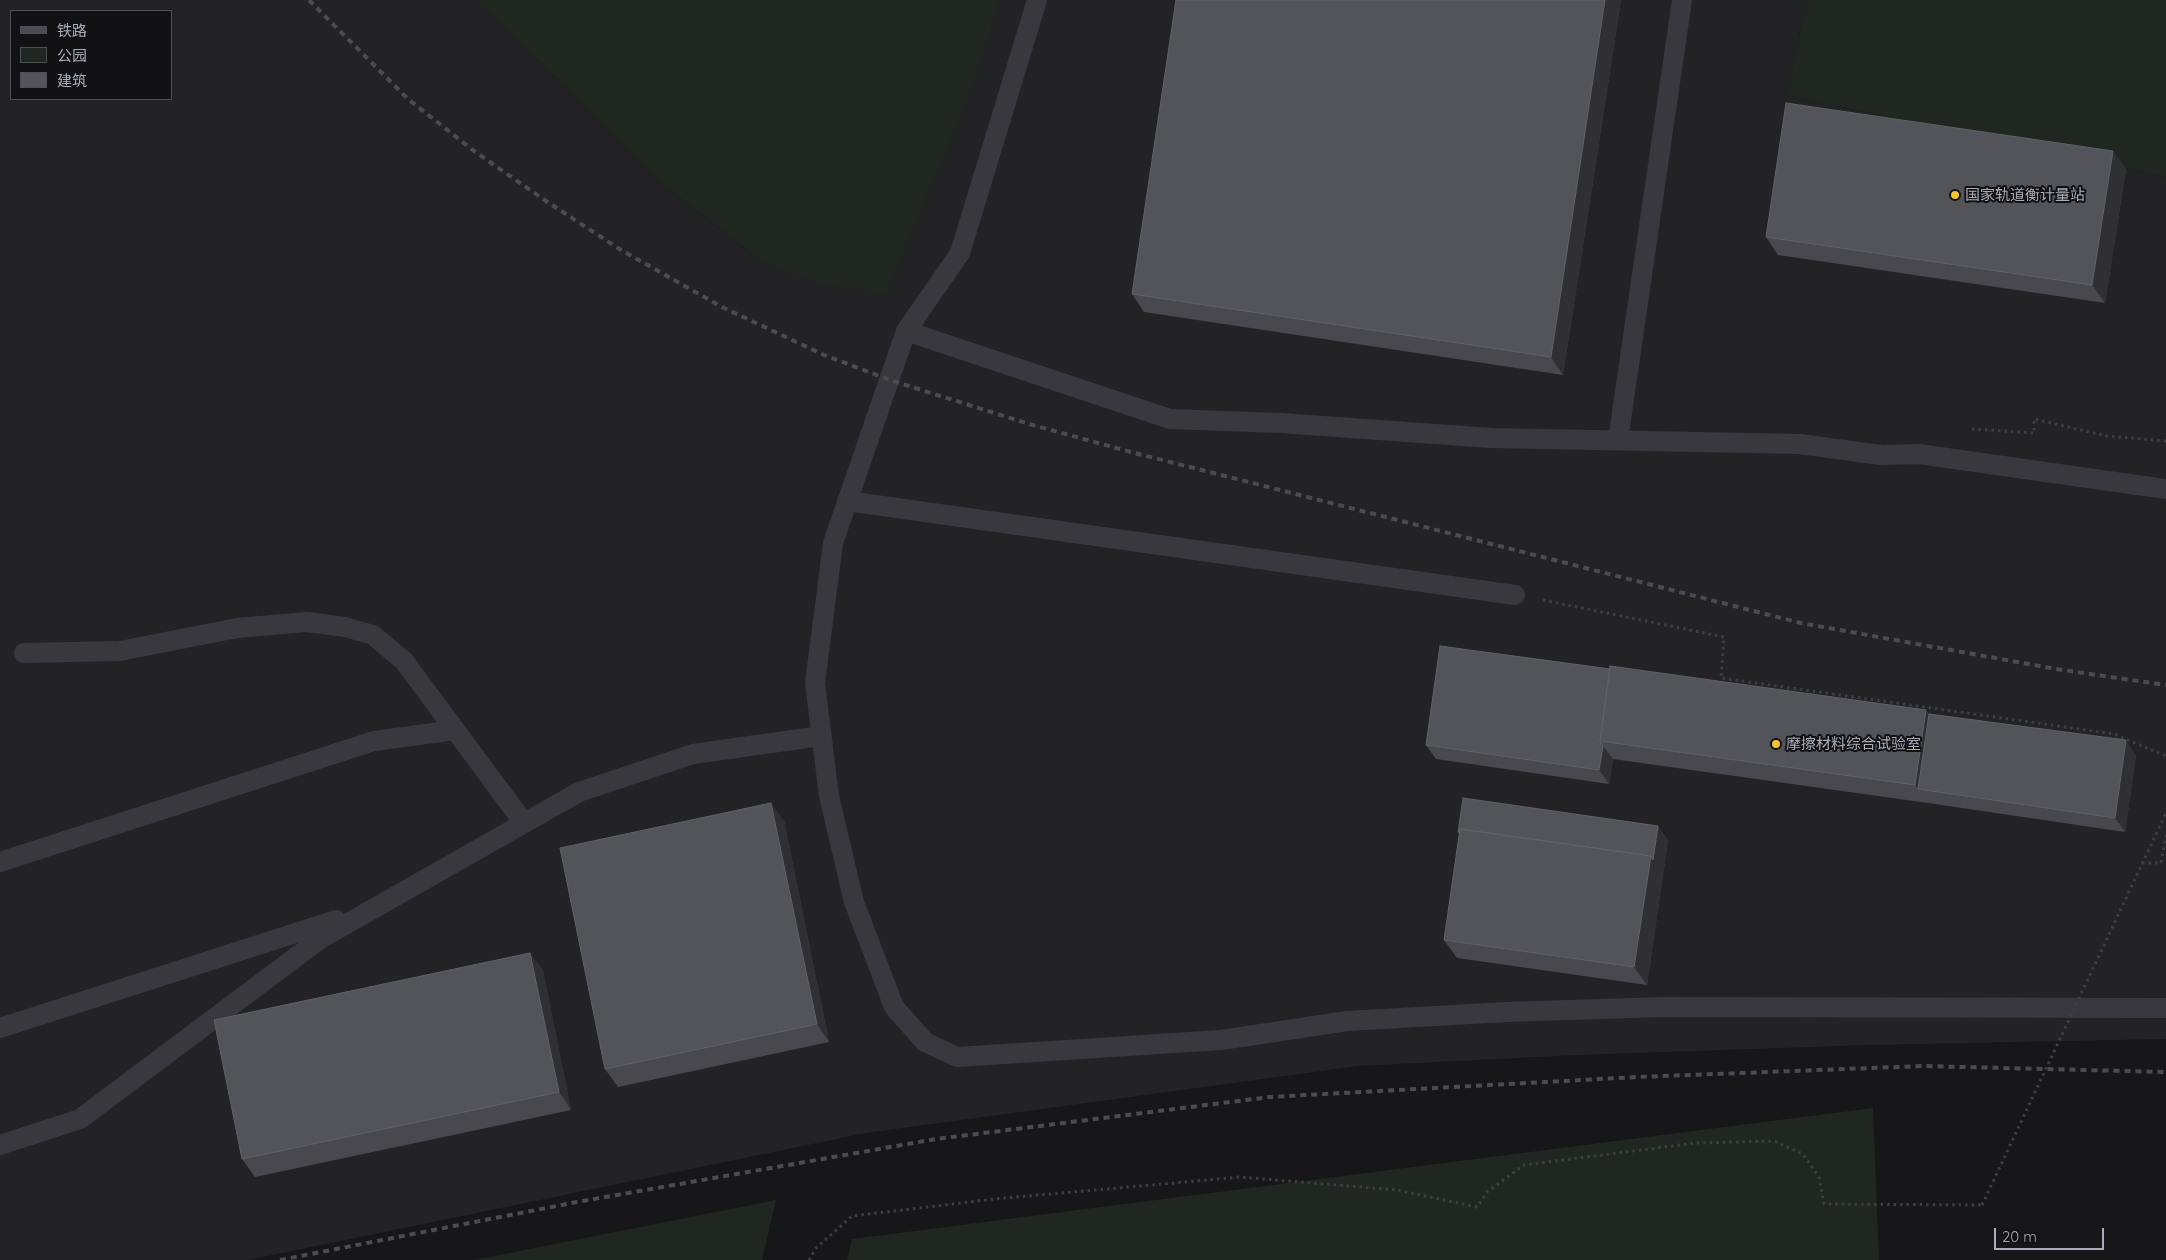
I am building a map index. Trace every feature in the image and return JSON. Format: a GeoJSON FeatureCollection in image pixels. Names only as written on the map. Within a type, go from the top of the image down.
{"type":"FeatureCollection","features":[{"type":"Feature","properties":{"kind":"lane"},"geometry":{"type":"LineString","coordinates":[[1038,0],[960,253],[906,331],[846,501],[833,543],[815,684],[829,796],[854,902],[894,1007],[925,1042],[956,1057],[1221,1040],[1347,1021],[1506,1012],[1663,1007],[2166,1008]]}},
{"type":"Feature","properties":{"kind":"lane"},"geometry":{"type":"LineString","coordinates":[[1618,440],[1682,0]]}},
{"type":"Feature","properties":{"kind":"lane"},"geometry":{"type":"LineString","coordinates":[[906,331],[1170,419],[1281,423],[1491,438],[1800,444],[1881,455],[1919,454],[2166,489]]}},
{"type":"Feature","properties":{"kind":"lane"},"geometry":{"type":"LineString","coordinates":[[846,501],[1515,595]]}},
{"type":"Feature","properties":{"kind":"lane"},"geometry":{"type":"LineString","coordinates":[[24,653],[120,652],[237,628],[307,622],[345,626],[373,635],[404,661],[524,823]]}},
{"type":"Feature","properties":{"kind":"lane"},"geometry":{"type":"LineString","coordinates":[[0,862],[374,741],[455,730]]}},
{"type":"Feature","properties":{"kind":"lane"},"geometry":{"type":"LineString","coordinates":[[0,1145],[80,1119],[320,940],[579,792],[694,754],[822,736]]}},
{"type":"Feature","properties":{"kind":"lane"},"geometry":{"type":"LineString","coordinates":[[0,1028],[372,909]]}},
{"type":"Feature","properties":{"kind":"path"},"geometry":{"type":"LineString","coordinates":[[2034,419],[2107,436],[2166,441]]}},
{"type":"Feature","properties":{"kind":"path"},"geometry":{"type":"LineString","coordinates":[[1515,595],[1724,637],[1721,678],[2114,734],[2166,756]]}},
{"type":"Feature","properties":{"kind":"path"},"geometry":{"type":"LineString","coordinates":[[809,1260],[816,1248],[852,1216],[995,1199],[1240,1177],[1397,1190],[1477,1207],[1487,1192],[1524,1165],[1696,1143],[1774,1141],[1802,1154],[1819,1177],[1824,1204],[1982,1205],[2166,812]]}},
{"type":"Feature","properties":{"kind":"path"},"geometry":{"type":"LineString","coordinates":[[2142,863],[2161,863],[2166,835]]}},
{"type":"Feature","properties":{"kind":"shaded area"},"geometry":{"type":"Polygon","coordinates":[[[0,0],[475,0],[563,84],[664,185],[757,258],[887,293],[971,94],[1001,0],[1807,0],[1786,95],[2166,177],[2166,1039],[1868,1045],[1577,1055],[1358,1066],[866,1133],[248,1260],[0,1260],[0,0]]]}},
{"type":"Feature","properties":{"kind":"green space"},"geometry":{"type":"Polygon","coordinates":[[[475,0],[1001,0],[971,94],[887,293],[816,283],[757,258],[664,185],[563,84],[475,0]]]}},
{"type":"Feature","properties":{"kind":"green space"},"geometry":{"type":"Polygon","coordinates":[[[1807,0],[2166,0],[2166,177],[1786,95],[1807,0]]]}},
{"type":"Feature","properties":{"kind":"green space"},"geometry":{"type":"Polygon","coordinates":[[[1873,1108],[1879,1260],[847,1260],[852,1239],[1873,1108]]]}},
{"type":"Feature","properties":{"kind":"green space"},"geometry":{"type":"Polygon","coordinates":[[[776,1200],[762,1260],[475,1260],[776,1200]]]}},
{"type":"Feature","properties":{"kind":"building"},"geometry":{"type":"Polygon","coordinates":[[[1176,0],[1605,0],[1551,357],[1132,294],[1176,0]]]}},
{"type":"Feature","properties":{"kind":"building","name":"国家轨道衡计量站"},"geometry":{"type":"Polygon","coordinates":[[[1786,103],[2113,151],[2092,285],[1766,237],[1786,103]]]}},
{"type":"Feature","properties":{"kind":"building"},"geometry":{"type":"Polygon","coordinates":[[[1440,646],[1610,669],[1600,741],[1603,746],[1599,770],[1426,745],[1440,646]]]}},
{"type":"Feature","properties":{"kind":"building","name":"摩擦材料综合试验室"},"geometry":{"type":"Polygon","coordinates":[[[1610,666],[1926,710],[1915,785],[1600,741],[1610,666]]]}},
{"type":"Feature","properties":{"kind":"building"},"geometry":{"type":"Polygon","coordinates":[[[1929,714],[2126,740],[2115,818],[1918,789],[1929,714]]]}},
{"type":"Feature","properties":{"kind":"building"},"geometry":{"type":"Polygon","coordinates":[[[1463,798],[1658,826],[1653,860],[1651,856],[1460,829],[1460,832],[1458,832],[1463,798]]]}},
{"type":"Feature","properties":{"kind":"building"},"geometry":{"type":"Polygon","coordinates":[[[771,803],[817,1024],[605,1069],[560,848],[771,803]]]}},
{"type":"Feature","properties":{"kind":"building"},"geometry":{"type":"Polygon","coordinates":[[[1460,829],[1651,856],[1634,967],[1444,940],[1460,829]]]}},
{"type":"Feature","properties":{"kind":"building"},"geometry":{"type":"Polygon","coordinates":[[[530,953],[559,1092],[242,1159],[214,1020],[530,953]]]}},
{"type":"Feature","properties":{"kind":"railway"},"geometry":{"type":"LineString","coordinates":[[309,0],[408,99],[474,151],[546,201],[621,250],[722,307],[824,355],[890,380],[1029,424],[1131,452],[1801,623],[2056,669],[2166,685]]}},
{"type":"Feature","properties":{"kind":"railway"},"geometry":{"type":"LineString","coordinates":[[280,1260],[577,1202],[936,1139],[1270,1097],[1637,1077],[1923,1066],[2166,1072]]}},
{"type":"Feature","properties":{"kind":"place","name":"国家轨道衡计量站"},"geometry":{"type":"Point","coordinates":[1955,195]}},
{"type":"Feature","properties":{"kind":"place","name":"摩擦材料综合试验室"},"geometry":{"type":"Point","coordinates":[1776,744]}}]}
